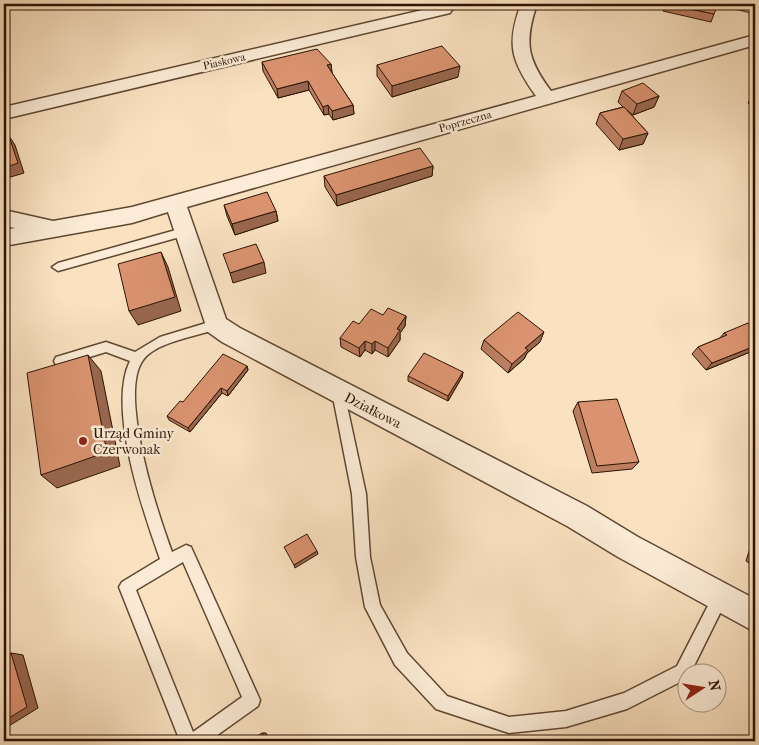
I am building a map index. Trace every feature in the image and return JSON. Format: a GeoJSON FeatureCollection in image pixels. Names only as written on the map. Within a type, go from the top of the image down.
{"type":"FeatureCollection","features":[{"type":"Feature","properties":{"kind":"street"},"geometry":{"type":"LineString","coordinates":[[528,4],[519,36],[521,54],[532,77],[547,98]]}},
{"type":"Feature","properties":{"kind":"street"},"geometry":{"type":"LineString","coordinates":[[736,4],[755,8]]}},
{"type":"Feature","properties":{"kind":"street","name":"Piaskowa"},"geometry":{"type":"LineString","coordinates":[[4,113],[444,10]]}},
{"type":"Feature","properties":{"kind":"street","name":"Poprzeczna"},"geometry":{"type":"LineString","coordinates":[[175,202],[755,40]]}},
{"type":"Feature","properties":{"kind":"street"},"geometry":{"type":"LineString","coordinates":[[4,238],[21,236],[52,228],[98,222],[175,202],[183,232],[216,325]]}},
{"type":"Feature","properties":{"kind":"street"},"geometry":{"type":"LineString","coordinates":[[4,218],[52,228]]}},
{"type":"Feature","properties":{"kind":"street","name":"Działkowa"},"geometry":{"type":"LineString","coordinates":[[216,325],[231,335],[338,392],[577,516],[628,547],[755,616]]}},
{"type":"Feature","properties":{"kind":"lane"},"geometry":{"type":"LineString","coordinates":[[58,268],[183,232]]}},
{"type":"Feature","properties":{"kind":"lane"},"geometry":{"type":"LineString","coordinates":[[168,562],[153,521],[128,408],[130,370],[137,358],[146,349],[216,325]]}},
{"type":"Feature","properties":{"kind":"lane"},"geometry":{"type":"LineString","coordinates":[[60,362],[106,347],[137,358]]}},
{"type":"Feature","properties":{"kind":"lane"},"geometry":{"type":"LineString","coordinates":[[338,392],[359,494],[363,557],[374,608],[401,659],[442,703],[509,725],[566,719],[626,701],[683,672],[720,597]]}},
{"type":"Feature","properties":{"kind":"lane"},"geometry":{"type":"LineString","coordinates":[[188,741],[127,586],[186,552],[252,700],[195,741]]}},
{"type":"Feature","properties":{"kind":"building"},"geometry":{"type":"Polygon","coordinates":[[[667,4],[718,4],[714,14],[667,4]]]}},
{"type":"Feature","properties":{"kind":"building"},"geometry":{"type":"Polygon","coordinates":[[[442,46],[460,66],[392,86],[377,65],[442,46]]]}},
{"type":"Feature","properties":{"kind":"building"},"geometry":{"type":"Polygon","coordinates":[[[317,49],[331,64],[327,65],[353,105],[332,111],[328,105],[323,107],[308,81],[277,89],[262,62],[317,49]]]}},
{"type":"Feature","properties":{"kind":"building"},"geometry":{"type":"Polygon","coordinates":[[[643,83],[659,96],[637,104],[622,91],[643,83]]]}},
{"type":"Feature","properties":{"kind":"building"},"geometry":{"type":"Polygon","coordinates":[[[624,107],[648,133],[623,139],[600,113],[624,107]]]}},
{"type":"Feature","properties":{"kind":"building"},"geometry":{"type":"Polygon","coordinates":[[[9,136],[18,163],[4,168],[4,137],[9,136]]]}},
{"type":"Feature","properties":{"kind":"building"},"geometry":{"type":"Polygon","coordinates":[[[420,148],[433,166],[336,195],[324,176],[420,148]]]}},
{"type":"Feature","properties":{"kind":"building"},"geometry":{"type":"Polygon","coordinates":[[[267,192],[276,211],[232,224],[224,205],[267,192]]]}},
{"type":"Feature","properties":{"kind":"building"},"geometry":{"type":"Polygon","coordinates":[[[256,244],[264,262],[230,273],[223,254],[256,244]]]}},
{"type":"Feature","properties":{"kind":"building"},"geometry":{"type":"Polygon","coordinates":[[[161,252],[175,297],[129,311],[118,264],[161,252]]]}},
{"type":"Feature","properties":{"kind":"building"},"geometry":{"type":"Polygon","coordinates":[[[388,308],[406,316],[397,329],[400,330],[388,348],[375,341],[372,344],[365,341],[359,348],[340,338],[353,321],[359,324],[371,309],[383,315],[388,308]]]}},
{"type":"Feature","properties":{"kind":"building"},"geometry":{"type":"Polygon","coordinates":[[[518,312],[544,332],[525,348],[528,350],[512,364],[484,340],[518,312]]]}},
{"type":"Feature","properties":{"kind":"building"},"geometry":{"type":"Polygon","coordinates":[[[748,323],[755,331],[755,346],[712,363],[698,347],[727,335],[724,333],[748,323]]]}},
{"type":"Feature","properties":{"kind":"building"},"geometry":{"type":"Polygon","coordinates":[[[424,353],[463,372],[448,396],[408,376],[424,353]]]}},
{"type":"Feature","properties":{"kind":"building"},"geometry":{"type":"Polygon","coordinates":[[[223,354],[247,366],[227,391],[221,388],[188,428],[167,416],[180,401],[183,402],[223,354]]]}},
{"type":"Feature","properties":{"kind":"building","name":"Urząd Gminy Czerwonak"},"geometry":{"type":"Polygon","coordinates":[[[88,355],[107,452],[41,475],[27,373],[88,355]]]}},
{"type":"Feature","properties":{"kind":"building"},"geometry":{"type":"Polygon","coordinates":[[[617,399],[639,462],[597,466],[578,402],[617,399]]]}},
{"type":"Feature","properties":{"kind":"building"},"geometry":{"type":"Polygon","coordinates":[[[307,534],[317,551],[294,565],[284,547],[307,534]]]}},
{"type":"Feature","properties":{"kind":"building"},"geometry":{"type":"Polygon","coordinates":[[[11,653],[27,707],[4,721],[4,657],[11,653]]]}},
{"type":"Feature","properties":{"kind":"building"},"geometry":{"type":"Polygon","coordinates":[[[262,733],[266,741],[250,741],[262,733]]]}},
{"type":"Feature","properties":{"kind":"place","name":"Urząd Gminy Czerwonak"},"geometry":{"type":"Point","coordinates":[83,441]}}]}
